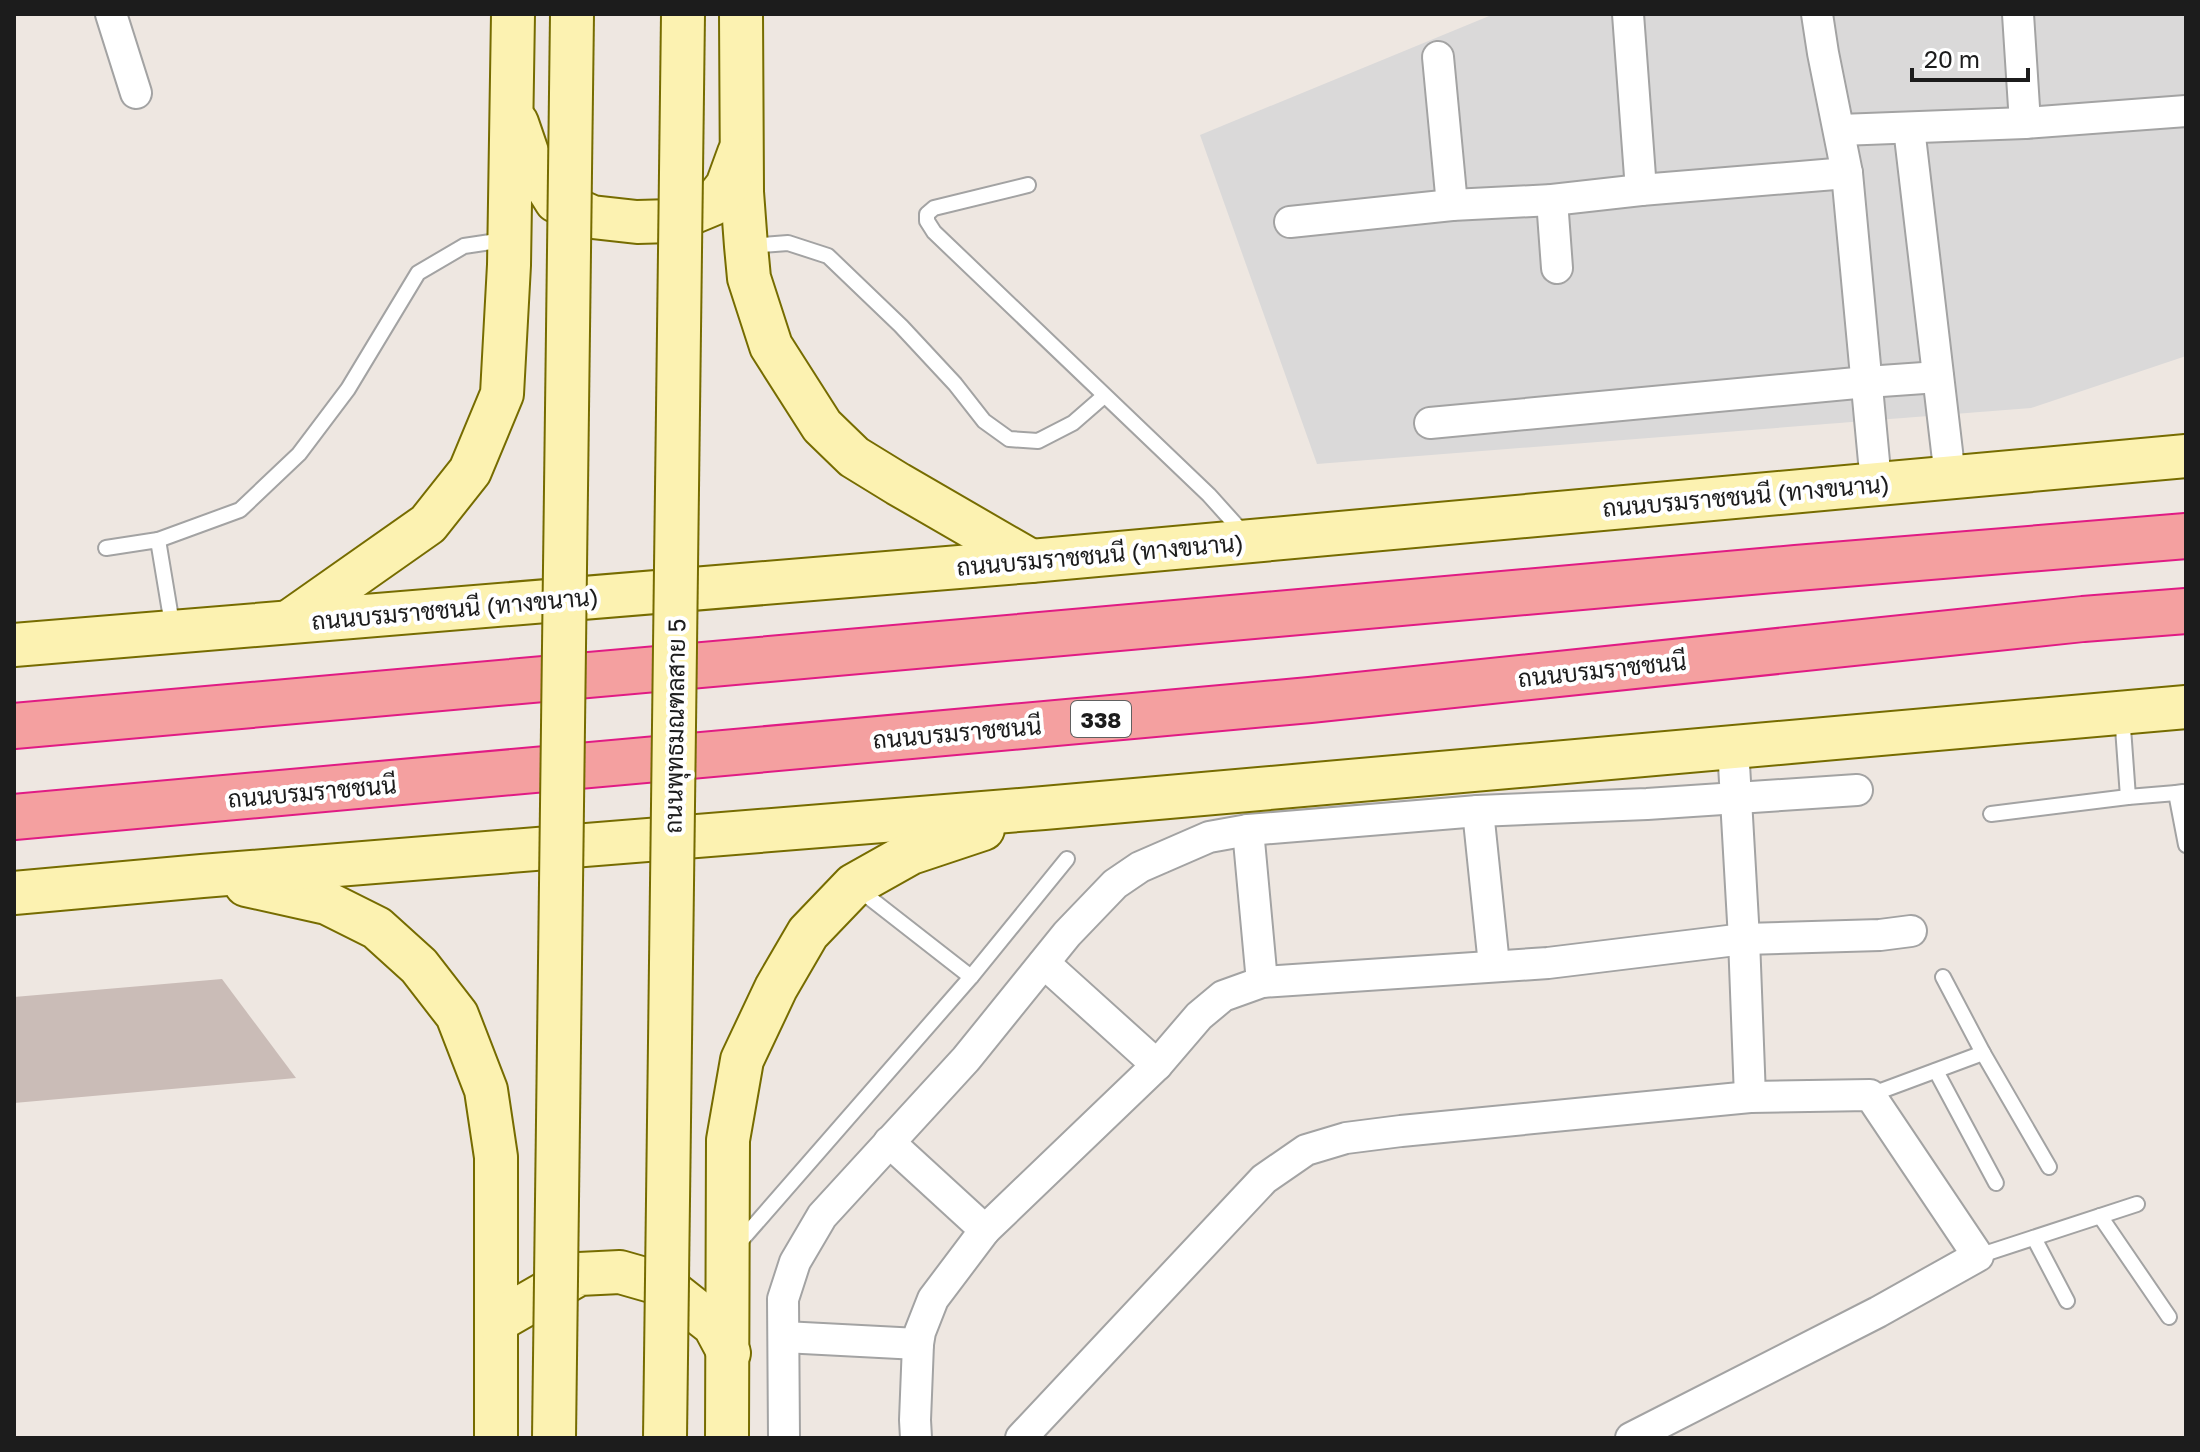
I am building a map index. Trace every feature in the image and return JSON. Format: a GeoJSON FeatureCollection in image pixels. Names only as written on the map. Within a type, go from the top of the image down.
{"type":"FeatureCollection","features":[{"type":"Feature","properties":{"kind":"highway"},"geometry":{"type":"LineString","coordinates":[[14,726],[2186,536]]}},
{"type":"Feature","properties":{"kind":"highway","name":"ถนนบรมราชชนนี"},"geometry":{"type":"LineString","coordinates":[[14,817],[1310,700],[2052,622],[2186,611]]}},
{"type":"Feature","properties":{"kind":"main road"},"geometry":{"type":"LineString","coordinates":[[289,621],[428,524],[470,471],[502,394],[509,239],[513,14]]}},
{"type":"Feature","properties":{"kind":"main road"},"geometry":{"type":"LineString","coordinates":[[554,1438],[572,14]]}},
{"type":"Feature","properties":{"kind":"main road","name":"ถนนพุทธมณฑลสาย 5"},"geometry":{"type":"LineString","coordinates":[[665,1438],[683,14]]}},
{"type":"Feature","properties":{"kind":"main road"},"geometry":{"type":"LineString","coordinates":[[741,14],[742,192],[746,246],[749,278],[771,346],[822,426],[854,457],[1031,561]]}},
{"type":"Feature","properties":{"kind":"main road"},"geometry":{"type":"LineString","coordinates":[[511,107],[529,158],[556,201],[592,217],[637,222],[672,221],[713,204],[727,186],[742,144]]}},
{"type":"Feature","properties":{"kind":"main road","name":"ถนนบรมราชชนนี (ทางขนาน)"},"geometry":{"type":"LineString","coordinates":[[14,645],[1031,561],[2186,456]]}},
{"type":"Feature","properties":{"kind":"main road"},"geometry":{"type":"LineString","coordinates":[[14,893],[1044,808],[2186,707]]}},
{"type":"Feature","properties":{"kind":"main road"},"geometry":{"type":"LineString","coordinates":[[727,1438],[728,1140],[742,1060],[776,988],[808,933],[854,885],[911,853],[1044,808]]}},
{"type":"Feature","properties":{"kind":"main road"},"geometry":{"type":"LineString","coordinates":[[202,876],[327,903],[377,928],[419,966],[457,1015],[486,1090],[496,1157],[496,1438]]}},
{"type":"Feature","properties":{"kind":"main road"},"geometry":{"type":"LineString","coordinates":[[497,1321],[579,1274],[620,1272],[662,1284],[714,1325],[729,1353]]}},
{"type":"Feature","properties":{"kind":"street"},"geometry":{"type":"LineString","coordinates":[[111,14],[136,93]]}},
{"type":"Feature","properties":{"kind":"street"},"geometry":{"type":"LineString","coordinates":[[1628,14],[1641,190]]}},
{"type":"Feature","properties":{"kind":"street"},"geometry":{"type":"LineString","coordinates":[[1817,14],[1847,173],[1876,483]]}},
{"type":"Feature","properties":{"kind":"street"},"geometry":{"type":"LineString","coordinates":[[2018,14],[2025,123]]}},
{"type":"Feature","properties":{"kind":"street"},"geometry":{"type":"LineString","coordinates":[[1438,57],[1452,205]]}},
{"type":"Feature","properties":{"kind":"street"},"geometry":{"type":"LineString","coordinates":[[1840,130],[2025,123],[2186,111]]}},
{"type":"Feature","properties":{"kind":"street"},"geometry":{"type":"LineString","coordinates":[[1909,128],[1950,477]]}},
{"type":"Feature","properties":{"kind":"street"},"geometry":{"type":"LineString","coordinates":[[1290,222],[1452,205],[1552,200],[1847,173]]}},
{"type":"Feature","properties":{"kind":"street"},"geometry":{"type":"LineString","coordinates":[[1552,200],[1557,268]]}},
{"type":"Feature","properties":{"kind":"street"},"geometry":{"type":"LineString","coordinates":[[1430,423],[1938,377]]}},
{"type":"Feature","properties":{"kind":"street"},"geometry":{"type":"LineString","coordinates":[[1733,747],[1750,1097]]}},
{"type":"Feature","properties":{"kind":"street"},"geometry":{"type":"LineString","coordinates":[[784,1438],[783,1299],[795,1262],[822,1216],[966,1059],[1067,934],[1115,884],[1140,867],[1209,837],[1248,830],[1478,811],[1857,790]]}},
{"type":"Feature","properties":{"kind":"street"},"geometry":{"type":"LineString","coordinates":[[1478,811],[1494,965]]}},
{"type":"Feature","properties":{"kind":"street"},"geometry":{"type":"LineString","coordinates":[[1248,830],[1262,982]]}},
{"type":"Feature","properties":{"kind":"street"},"geometry":{"type":"LineString","coordinates":[[916,1438],[918,1344],[933,1299],[985,1230],[1157,1065],[1199,1016],[1223,996],[1262,982],[1548,963],[1744,939],[1880,935],[1911,931]]}},
{"type":"Feature","properties":{"kind":"street"},"geometry":{"type":"LineString","coordinates":[[1044,963],[1157,1065]]}},
{"type":"Feature","properties":{"kind":"street"},"geometry":{"type":"LineString","coordinates":[[1021,1438],[1264,1179],[1306,1150],[1346,1138],[1401,1131],[1750,1097],[1870,1095],[1978,1256],[1878,1312],[1631,1438]]}},
{"type":"Feature","properties":{"kind":"street"},"geometry":{"type":"LineString","coordinates":[[889,1142],[985,1230]]}},
{"type":"Feature","properties":{"kind":"street"},"geometry":{"type":"LineString","coordinates":[[784,1337],[918,1344]]}},
{"type":"Feature","properties":{"kind":"lane"},"geometry":{"type":"LineString","coordinates":[[1028,185],[934,208],[927,214],[927,221],[934,232],[1209,495],[1250,541]]}},
{"type":"Feature","properties":{"kind":"lane"},"geometry":{"type":"LineString","coordinates":[[106,548],[158,540],[240,510],[299,454],[348,389],[418,273],[464,246],[509,239]]}},
{"type":"Feature","properties":{"kind":"lane"},"geometry":{"type":"LineString","coordinates":[[746,246],[788,243],[828,256],[901,326],[955,384],[984,421],[1009,439],[1038,441],[1073,423],[1104,396]]}},
{"type":"Feature","properties":{"kind":"lane"},"geometry":{"type":"LineString","coordinates":[[158,540],[173,631]]}},
{"type":"Feature","properties":{"kind":"lane"},"geometry":{"type":"LineString","coordinates":[[2122,714],[2128,797]]}},
{"type":"Feature","properties":{"kind":"lane"},"geometry":{"type":"LineString","coordinates":[[1991,814],[2181,792],[2186,845]]}},
{"type":"Feature","properties":{"kind":"lane"},"geometry":{"type":"LineString","coordinates":[[727,1257],[971,977],[1067,859]]}},
{"type":"Feature","properties":{"kind":"lane"},"geometry":{"type":"LineString","coordinates":[[854,885],[971,977]]}},
{"type":"Feature","properties":{"kind":"lane"},"geometry":{"type":"LineString","coordinates":[[1943,977],[2049,1167]]}},
{"type":"Feature","properties":{"kind":"lane"},"geometry":{"type":"LineString","coordinates":[[1870,1095],[1983,1053]]}},
{"type":"Feature","properties":{"kind":"lane"},"geometry":{"type":"LineString","coordinates":[[1936,1071],[1996,1183]]}},
{"type":"Feature","properties":{"kind":"lane"},"geometry":{"type":"LineString","coordinates":[[1978,1256],[2137,1204]]}},
{"type":"Feature","properties":{"kind":"lane"},"geometry":{"type":"LineString","coordinates":[[2100,1216],[2169,1317]]}},
{"type":"Feature","properties":{"kind":"lane"},"geometry":{"type":"LineString","coordinates":[[2034,1238],[2067,1301]]}},
{"type":"Feature","properties":{"kind":"shaded area"},"geometry":{"type":"Polygon","coordinates":[[[1494,14],[2186,14],[2186,356],[2031,408],[1317,464],[1200,135],[1494,14]]]}},
{"type":"Feature","properties":{"kind":"building"},"geometry":{"type":"Polygon","coordinates":[[[222,979],[296,1078],[14,1103],[14,997],[222,979]]]}}]}
